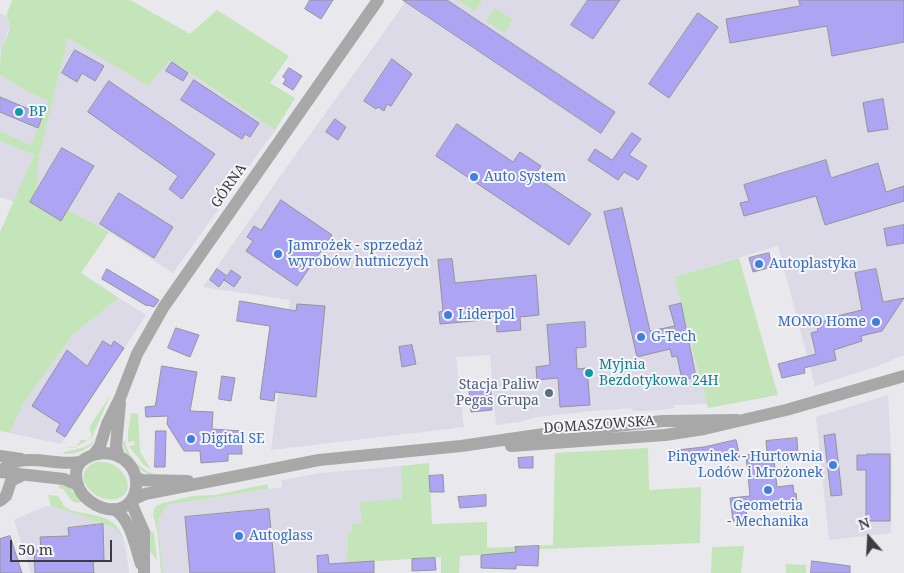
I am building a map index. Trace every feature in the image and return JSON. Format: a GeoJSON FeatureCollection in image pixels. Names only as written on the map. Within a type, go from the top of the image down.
{"type":"FeatureCollection","features":[{"type":"Feature","properties":{"kind":"street","name":"GÓRNA"},"geometry":{"type":"LineString","coordinates":[[94,454],[98,450],[137,354],[163,308],[378,0]]}},
{"type":"Feature","properties":{"kind":"street","name":"DOMASZOWSKA"},"geometry":{"type":"LineString","coordinates":[[132,500],[145,494],[298,463],[462,446],[484,448],[664,435],[711,427],[820,401],[904,374]]}},
{"type":"Feature","properties":{"kind":"street","name":"GÓRNA"},"geometry":{"type":"LineString","coordinates":[[119,457],[116,446],[120,398]]}},
{"type":"Feature","properties":{"kind":"street"},"geometry":{"type":"LineString","coordinates":[[0,456],[69,463],[80,462],[94,454],[106,453],[119,457],[129,465],[136,477],[136,492],[132,500],[124,506],[114,509],[92,502],[84,495],[78,485],[76,469],[80,462]]}},
{"type":"Feature","properties":{"kind":"street"},"geometry":{"type":"LineString","coordinates":[[0,472],[12,463],[29,459]]}},
{"type":"Feature","properties":{"kind":"street"},"geometry":{"type":"LineString","coordinates":[[0,472],[64,479],[78,485]]}},
{"type":"Feature","properties":{"kind":"street"},"geometry":{"type":"LineString","coordinates":[[0,500],[6,496],[11,481],[23,475]]}},
{"type":"Feature","properties":{"kind":"street","name":"DOMASZOWSKA"},"geometry":{"type":"LineString","coordinates":[[136,477],[142,480],[210,482]]}},
{"type":"Feature","properties":{"kind":"street"},"geometry":{"type":"LineString","coordinates":[[132,500],[144,532],[144,572]]}},
{"type":"Feature","properties":{"kind":"street"},"geometry":{"type":"LineString","coordinates":[[114,509],[123,517],[128,525],[144,572]]}},
{"type":"Feature","properties":{"kind":"shaded area"},"geometry":{"type":"Polygon","coordinates":[[[407,0],[904,0],[904,355],[875,367],[815,386],[778,246],[674,277],[707,404],[673,405],[675,408],[649,411],[634,411],[631,408],[592,411],[537,417],[520,422],[496,425],[490,355],[456,357],[464,427],[271,450],[290,300],[203,287],[407,0]]]}},
{"type":"Feature","properties":{"kind":"shaded area"},"geometry":{"type":"Polygon","coordinates":[[[0,13],[6,16],[10,25],[0,52],[0,13]]]}},
{"type":"Feature","properties":{"kind":"shaded area"},"geometry":{"type":"Polygon","coordinates":[[[68,38],[148,86],[169,60],[275,130],[173,273],[109,232],[36,193],[39,157],[68,38]]]}},
{"type":"Feature","properties":{"kind":"shaded area"},"geometry":{"type":"Polygon","coordinates":[[[0,75],[19,87],[49,101],[31,145],[0,131],[0,75]]]}},
{"type":"Feature","properties":{"kind":"shaded area"},"geometry":{"type":"Polygon","coordinates":[[[0,141],[34,155],[14,202],[0,197],[0,141]]]}},
{"type":"Feature","properties":{"kind":"shaded area"},"geometry":{"type":"Polygon","coordinates":[[[119,298],[146,315],[61,444],[10,433],[23,404],[73,334],[119,298]]]}},
{"type":"Feature","properties":{"kind":"shaded area"},"geometry":{"type":"Polygon","coordinates":[[[888,395],[892,469],[891,533],[829,540],[816,417],[888,395]]]}},
{"type":"Feature","properties":{"kind":"shaded area"},"geometry":{"type":"Polygon","coordinates":[[[401,466],[402,499],[362,523],[353,532],[348,533],[347,563],[331,564],[332,573],[163,573],[158,520],[167,505],[282,487],[282,480],[320,473],[401,466]]]}},
{"type":"Feature","properties":{"kind":"shaded area"},"geometry":{"type":"Polygon","coordinates":[[[46,506],[68,511],[118,530],[123,538],[129,573],[31,573],[14,520],[46,506]]]}},
{"type":"Feature","properties":{"kind":"green space"},"geometry":{"type":"Polygon","coordinates":[[[12,0],[130,0],[190,34],[217,10],[289,56],[270,83],[295,98],[275,130],[170,60],[148,86],[68,38],[39,157],[36,193],[109,232],[81,273],[119,298],[73,334],[23,404],[10,433],[0,431],[0,232],[34,155],[0,141],[0,131],[31,145],[48,101],[19,87],[0,75],[1,50],[10,25],[6,16],[12,0]]]}},
{"type":"Feature","properties":{"kind":"green space"},"geometry":{"type":"Polygon","coordinates":[[[457,0],[482,0],[475,11],[457,0]]]}},
{"type":"Feature","properties":{"kind":"green space"},"geometry":{"type":"Polygon","coordinates":[[[495,8],[513,20],[504,32],[486,21],[495,8]]]}},
{"type":"Feature","properties":{"kind":"green space"},"geometry":{"type":"Polygon","coordinates":[[[739,258],[778,395],[708,408],[674,277],[739,258]]]}},
{"type":"Feature","properties":{"kind":"green space"},"geometry":{"type":"Polygon","coordinates":[[[110,396],[92,437],[89,439],[92,434],[90,426],[110,396]]]}},
{"type":"Feature","properties":{"kind":"green space"},"geometry":{"type":"Polygon","coordinates":[[[131,413],[138,414],[140,452],[151,469],[144,465],[129,446],[135,445],[134,441],[128,442],[131,413]]]}},
{"type":"Feature","properties":{"kind":"green space"},"geometry":{"type":"Polygon","coordinates":[[[99,434],[92,444],[84,450],[62,454],[85,447],[99,434]]]}},
{"type":"Feature","properties":{"kind":"green space"},"geometry":{"type":"Polygon","coordinates":[[[81,440],[87,440],[76,447],[81,440]]]}},
{"type":"Feature","properties":{"kind":"green space"},"geometry":{"type":"Polygon","coordinates":[[[122,441],[125,441],[135,462],[155,476],[138,468],[126,453],[122,441]]]}},
{"type":"Feature","properties":{"kind":"green space"},"geometry":{"type":"Polygon","coordinates":[[[648,448],[649,490],[701,487],[700,543],[516,550],[515,553],[460,556],[459,573],[441,573],[441,557],[347,563],[348,532],[352,532],[352,524],[362,523],[360,502],[402,499],[401,466],[429,463],[432,524],[487,522],[487,548],[553,545],[555,453],[648,448]]]}},
{"type":"Feature","properties":{"kind":"green space"},"geometry":{"type":"Polygon","coordinates":[[[96,462],[114,465],[122,471],[128,485],[125,494],[112,499],[103,498],[89,488],[84,482],[84,474],[87,467],[96,462]]]}},
{"type":"Feature","properties":{"kind":"green space"},"geometry":{"type":"Polygon","coordinates":[[[60,483],[70,488],[82,502],[78,503],[71,500],[63,489],[59,488],[60,483]]]}},
{"type":"Feature","properties":{"kind":"green space"},"geometry":{"type":"Polygon","coordinates":[[[268,484],[268,489],[167,505],[158,520],[163,573],[161,573],[158,535],[153,514],[155,507],[163,503],[192,496],[215,495],[268,484]]]}},
{"type":"Feature","properties":{"kind":"green space"},"geometry":{"type":"Polygon","coordinates":[[[48,495],[58,496],[64,506],[70,510],[109,520],[120,530],[123,538],[116,529],[68,511],[51,507],[48,495]]]}},
{"type":"Feature","properties":{"kind":"green space"},"geometry":{"type":"Polygon","coordinates":[[[148,530],[154,534],[157,561],[150,551],[148,530]]]}},
{"type":"Feature","properties":{"kind":"green space"},"geometry":{"type":"Polygon","coordinates":[[[744,546],[741,573],[711,573],[712,547],[744,546]]]}},
{"type":"Feature","properties":{"kind":"green space"},"geometry":{"type":"Polygon","coordinates":[[[786,564],[806,565],[806,573],[786,573],[786,564]]]}},
{"type":"Feature","properties":{"kind":"building"},"geometry":{"type":"Polygon","coordinates":[[[310,0],[333,0],[321,19],[305,9],[310,0]]]}},
{"type":"Feature","properties":{"kind":"building"},"geometry":{"type":"Polygon","coordinates":[[[403,0],[447,0],[615,112],[601,133],[403,0]]]}},
{"type":"Feature","properties":{"kind":"building"},"geometry":{"type":"Polygon","coordinates":[[[588,0],[620,0],[593,39],[571,25],[588,0]]]}},
{"type":"Feature","properties":{"kind":"building"},"geometry":{"type":"Polygon","coordinates":[[[799,0],[904,0],[904,42],[832,56],[827,26],[730,43],[726,19],[800,6],[799,0]]]}},
{"type":"Feature","properties":{"kind":"building"},"geometry":{"type":"Polygon","coordinates":[[[698,13],[718,27],[669,98],[649,84],[698,13]]]}},
{"type":"Feature","properties":{"kind":"building"},"geometry":{"type":"Polygon","coordinates":[[[75,50],[104,66],[95,81],[82,73],[77,82],[62,73],[75,50]]]}},
{"type":"Feature","properties":{"kind":"building"},"geometry":{"type":"Polygon","coordinates":[[[392,59],[412,74],[391,106],[387,104],[384,111],[378,107],[376,109],[364,101],[392,59]]]}},
{"type":"Feature","properties":{"kind":"building"},"geometry":{"type":"Polygon","coordinates":[[[172,62],[188,73],[183,81],[166,71],[172,62]]]}},
{"type":"Feature","properties":{"kind":"building"},"geometry":{"type":"Polygon","coordinates":[[[289,68],[302,76],[293,90],[283,84],[286,79],[283,77],[289,68]]]}},
{"type":"Feature","properties":{"kind":"building"},"geometry":{"type":"Polygon","coordinates":[[[194,80],[259,123],[250,137],[245,134],[242,139],[181,100],[194,80]]]}},
{"type":"Feature","properties":{"kind":"building"},"geometry":{"type":"Polygon","coordinates":[[[109,81],[215,154],[182,199],[169,189],[178,176],[88,112],[109,81]]]}},
{"type":"Feature","properties":{"kind":"building","name":"BP"},"geometry":{"type":"Polygon","coordinates":[[[0,97],[43,115],[38,128],[0,112],[0,97]]]}},
{"type":"Feature","properties":{"kind":"building"},"geometry":{"type":"Polygon","coordinates":[[[883,99],[888,129],[868,132],[863,103],[883,99]]]}},
{"type":"Feature","properties":{"kind":"building"},"geometry":{"type":"Polygon","coordinates":[[[335,119],[346,127],[338,140],[326,132],[335,119]]]}},
{"type":"Feature","properties":{"kind":"building"},"geometry":{"type":"Polygon","coordinates":[[[457,124],[513,162],[520,152],[541,166],[534,176],[591,214],[569,245],[436,156],[457,124]]]}},
{"type":"Feature","properties":{"kind":"building"},"geometry":{"type":"Polygon","coordinates":[[[632,133],[641,139],[629,155],[647,166],[638,180],[624,172],[618,180],[588,160],[595,149],[612,160],[632,133]]]}},
{"type":"Feature","properties":{"kind":"building"},"geometry":{"type":"Polygon","coordinates":[[[62,148],[94,166],[61,221],[30,202],[62,148]]]}},
{"type":"Feature","properties":{"kind":"building"},"geometry":{"type":"Polygon","coordinates":[[[826,160],[831,178],[878,163],[886,192],[904,186],[904,201],[825,225],[816,196],[744,216],[740,203],[749,201],[744,185],[826,160]]]}},
{"type":"Feature","properties":{"kind":"building"},"geometry":{"type":"Polygon","coordinates":[[[119,193],[173,227],[154,258],[100,224],[119,193]]]}},
{"type":"Feature","properties":{"kind":"building"},"geometry":{"type":"Polygon","coordinates":[[[281,200],[332,235],[297,286],[246,251],[253,241],[247,237],[254,226],[261,230],[281,200]]]}},
{"type":"Feature","properties":{"kind":"building"},"geometry":{"type":"Polygon","coordinates":[[[622,208],[650,331],[675,326],[669,306],[681,303],[696,377],[682,380],[677,356],[672,357],[670,349],[637,357],[604,212],[622,208]]]}},
{"type":"Feature","properties":{"kind":"building"},"geometry":{"type":"Polygon","coordinates":[[[904,225],[904,243],[887,246],[884,229],[904,225]]]}},
{"type":"Feature","properties":{"kind":"building"},"geometry":{"type":"Polygon","coordinates":[[[769,253],[772,267],[753,272],[749,258],[769,253]]]}},
{"type":"Feature","properties":{"kind":"building"},"geometry":{"type":"Polygon","coordinates":[[[452,259],[455,283],[536,275],[539,315],[520,317],[521,330],[497,332],[496,319],[440,324],[439,312],[443,311],[438,260],[452,259]]]}},
{"type":"Feature","properties":{"kind":"building"},"geometry":{"type":"Polygon","coordinates":[[[107,269],[159,300],[154,307],[147,306],[102,279],[107,269]]]}},
{"type":"Feature","properties":{"kind":"building"},"geometry":{"type":"Polygon","coordinates":[[[217,269],[227,276],[231,270],[241,277],[234,287],[224,280],[225,278],[219,287],[210,280],[217,269]]]}},
{"type":"Feature","properties":{"kind":"building"},"geometry":{"type":"Polygon","coordinates":[[[876,269],[883,302],[904,298],[882,331],[861,336],[862,341],[834,350],[836,360],[804,368],[805,373],[782,378],[778,364],[816,354],[811,333],[818,331],[816,323],[862,310],[855,273],[876,269]]]}},
{"type":"Feature","properties":{"kind":"building"},"geometry":{"type":"Polygon","coordinates":[[[240,301],[296,311],[297,304],[325,306],[316,397],[275,392],[274,401],[260,399],[270,326],[237,321],[240,301]]]}},
{"type":"Feature","properties":{"kind":"building"},"geometry":{"type":"Polygon","coordinates":[[[585,322],[586,347],[576,348],[577,369],[587,368],[590,405],[560,407],[558,378],[537,380],[536,367],[550,365],[547,325],[585,322]]]}},
{"type":"Feature","properties":{"kind":"building"},"geometry":{"type":"Polygon","coordinates":[[[176,328],[199,335],[190,357],[168,348],[176,328]]]}},
{"type":"Feature","properties":{"kind":"building"},"geometry":{"type":"Polygon","coordinates":[[[103,341],[111,346],[114,341],[124,348],[65,437],[56,431],[60,424],[32,406],[67,350],[87,366],[103,341]]]}},
{"type":"Feature","properties":{"kind":"building"},"geometry":{"type":"Polygon","coordinates":[[[412,345],[416,364],[402,367],[399,347],[412,345]]]}},
{"type":"Feature","properties":{"kind":"building"},"geometry":{"type":"Polygon","coordinates":[[[162,366],[197,372],[190,411],[213,412],[212,429],[241,431],[242,454],[228,454],[228,461],[201,463],[200,451],[184,451],[167,424],[168,416],[146,417],[145,407],[155,406],[162,366]]]}},
{"type":"Feature","properties":{"kind":"building"},"geometry":{"type":"Polygon","coordinates":[[[222,376],[235,378],[231,401],[219,399],[222,376]]]}},
{"type":"Feature","properties":{"kind":"building"},"geometry":{"type":"Polygon","coordinates":[[[482,388],[483,392],[491,391],[492,410],[471,412],[469,390],[482,388]]]}},
{"type":"Feature","properties":{"kind":"building"},"geometry":{"type":"Polygon","coordinates":[[[156,431],[166,431],[165,467],[155,467],[156,431]]]}},
{"type":"Feature","properties":{"kind":"building","name":"Pingwinek - Hurtownia Lodów i Mrożonek"},"geometry":{"type":"Polygon","coordinates":[[[835,434],[842,495],[831,496],[824,436],[835,434]]]}},
{"type":"Feature","properties":{"kind":"building"},"geometry":{"type":"Polygon","coordinates":[[[797,438],[798,456],[774,460],[777,487],[793,485],[798,510],[783,511],[782,505],[746,508],[747,520],[733,521],[730,498],[750,496],[746,455],[767,453],[766,441],[797,438]]]}},
{"type":"Feature","properties":{"kind":"building"},"geometry":{"type":"Polygon","coordinates":[[[736,440],[740,457],[713,462],[712,459],[670,461],[668,451],[704,447],[736,440]]]}},
{"type":"Feature","properties":{"kind":"building"},"geometry":{"type":"Polygon","coordinates":[[[890,454],[890,521],[866,521],[866,470],[857,470],[857,455],[890,454]]]}},
{"type":"Feature","properties":{"kind":"building"},"geometry":{"type":"Polygon","coordinates":[[[533,457],[533,468],[519,468],[518,458],[533,457]]]}},
{"type":"Feature","properties":{"kind":"building"},"geometry":{"type":"Polygon","coordinates":[[[443,475],[444,492],[430,492],[429,476],[443,475]]]}},
{"type":"Feature","properties":{"kind":"building"},"geometry":{"type":"Polygon","coordinates":[[[486,495],[486,506],[460,508],[458,497],[486,495]]]}},
{"type":"Feature","properties":{"kind":"building"},"geometry":{"type":"Polygon","coordinates":[[[269,509],[275,573],[190,573],[185,517],[269,509]]]}},
{"type":"Feature","properties":{"kind":"building"},"geometry":{"type":"Polygon","coordinates":[[[103,524],[104,560],[93,562],[94,573],[35,573],[34,550],[41,549],[40,537],[69,536],[68,528],[103,524]]]}},
{"type":"Feature","properties":{"kind":"building"},"geometry":{"type":"Polygon","coordinates":[[[10,536],[22,573],[0,573],[0,539],[10,536]]]}},
{"type":"Feature","properties":{"kind":"building"},"geometry":{"type":"Polygon","coordinates":[[[539,546],[538,566],[516,565],[516,569],[481,568],[481,555],[516,552],[515,547],[539,546]]]}},
{"type":"Feature","properties":{"kind":"building"},"geometry":{"type":"Polygon","coordinates":[[[328,555],[329,564],[374,561],[374,573],[318,573],[317,556],[328,555]]]}},
{"type":"Feature","properties":{"kind":"building"},"geometry":{"type":"Polygon","coordinates":[[[435,558],[436,570],[412,571],[412,559],[435,558]]]}},
{"type":"Feature","properties":{"kind":"building"},"geometry":{"type":"Polygon","coordinates":[[[812,561],[850,566],[850,573],[811,573],[812,561]]]}},
{"type":"Feature","properties":{"kind":"place","name":"BP"},"geometry":{"type":"Point","coordinates":[19,112]}},
{"type":"Feature","properties":{"kind":"place","name":"Auto System"},"geometry":{"type":"Point","coordinates":[474,177]}},
{"type":"Feature","properties":{"kind":"place","name":"Jamrożek - sprzedaż wyrobów hutniczych"},"geometry":{"type":"Point","coordinates":[278,254]}},
{"type":"Feature","properties":{"kind":"place","name":"Autoplastyka"},"geometry":{"type":"Point","coordinates":[759,264]}},
{"type":"Feature","properties":{"kind":"place","name":"Liderpol"},"geometry":{"type":"Point","coordinates":[448,315]}},
{"type":"Feature","properties":{"kind":"place","name":"MONO Home"},"geometry":{"type":"Point","coordinates":[876,322]}},
{"type":"Feature","properties":{"kind":"place","name":"G-Tech"},"geometry":{"type":"Point","coordinates":[641,337]}},
{"type":"Feature","properties":{"kind":"place","name":"Myjnia Bezdotykowa 24H"},"geometry":{"type":"Point","coordinates":[589,373]}},
{"type":"Feature","properties":{"kind":"place","name":"Stacja Paliw Pegas Grupa"},"geometry":{"type":"Point","coordinates":[549,393]}},
{"type":"Feature","properties":{"kind":"place","name":"Digital SE"},"geometry":{"type":"Point","coordinates":[191,439]}},
{"type":"Feature","properties":{"kind":"place","name":"Pingwinek - Hurtownia Lodów i Mrożonek"},"geometry":{"type":"Point","coordinates":[833,465]}},
{"type":"Feature","properties":{"kind":"place","name":"Geometria - Mechanika"},"geometry":{"type":"Point","coordinates":[768,490]}},
{"type":"Feature","properties":{"kind":"place","name":"Autoglass"},"geometry":{"type":"Point","coordinates":[239,536]}}]}
